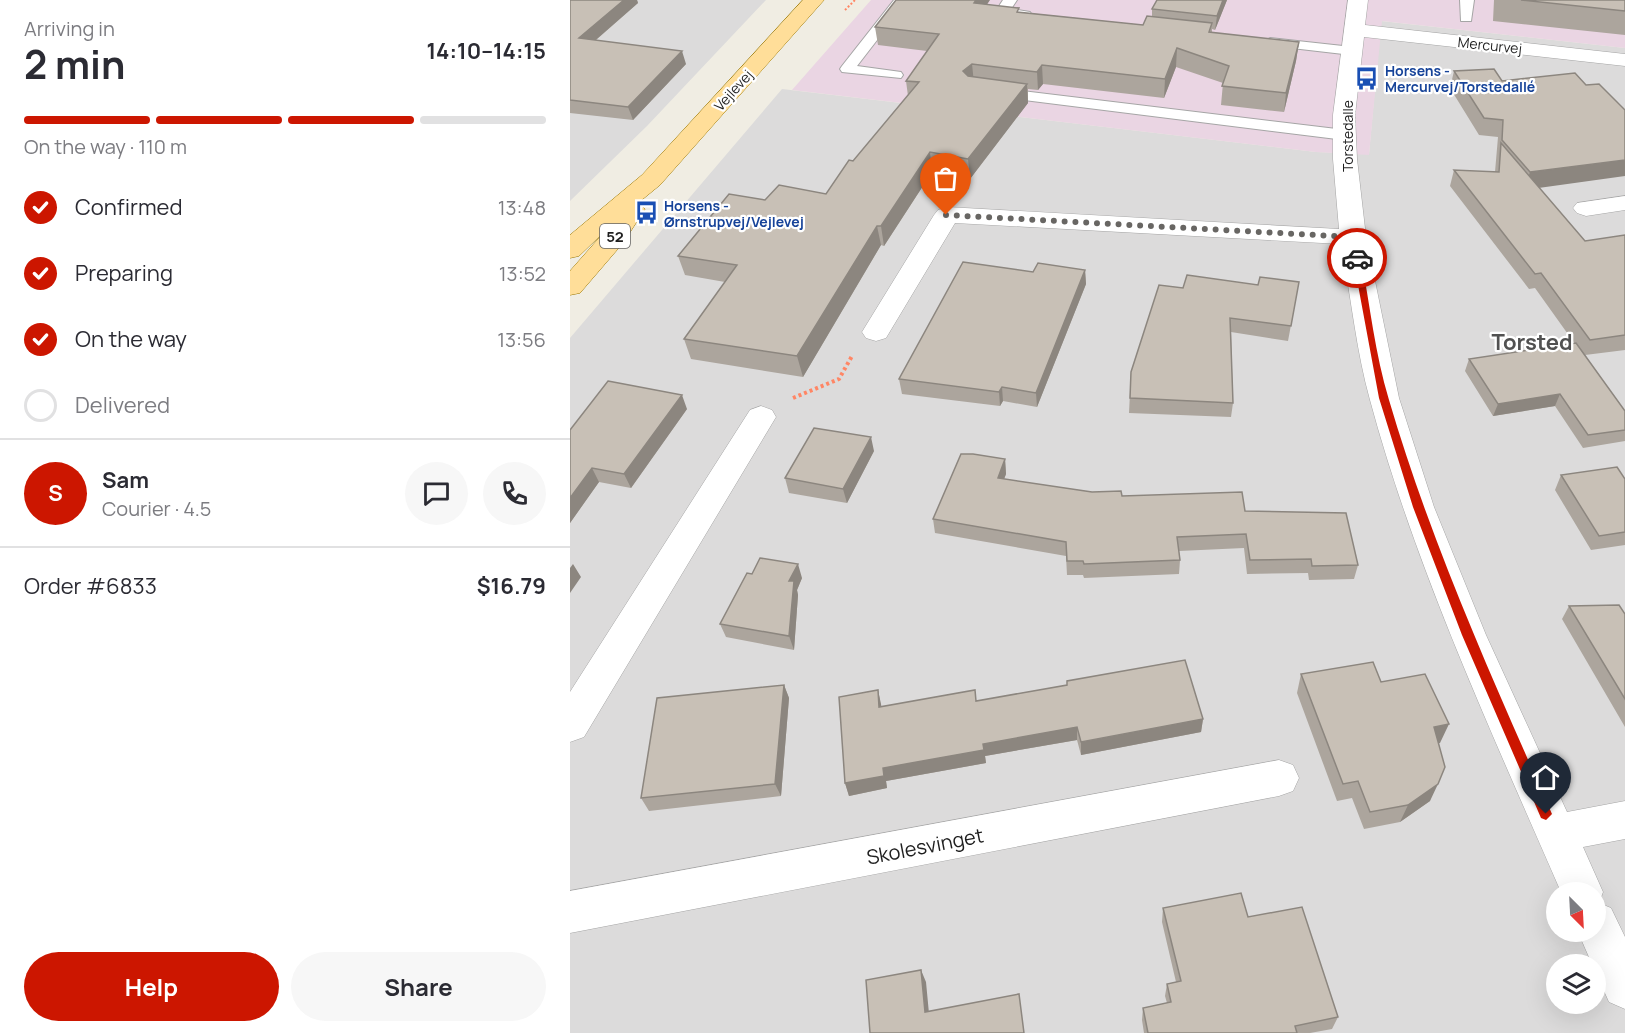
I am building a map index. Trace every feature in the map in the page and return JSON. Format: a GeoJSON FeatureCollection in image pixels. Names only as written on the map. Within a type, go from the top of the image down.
{"type":"FeatureCollection","features":[{"type":"Feature","properties":{"kind":"main road","name":"Vejlevej"},"geometry":{"type":"LineString","coordinates":[[570,250],[590,230],[651,180],[814,0]]}},
{"type":"Feature","properties":{"kind":"main road","name":"Vejlevej"},"geometry":{"type":"LineString","coordinates":[[570,287],[614,238],[651,180]]}},
{"type":"Feature","properties":{"kind":"street","name":"Torstedalle"},"geometry":{"type":"LineString","coordinates":[[1358,0],[1345,135],[1353,237],[1384,398],[1418,507],[1468,635],[1577,882]]}},
{"type":"Feature","properties":{"kind":"street","name":"Mercurvej"},"geometry":{"type":"LineString","coordinates":[[1353,40],[1625,60]]}},
{"type":"Feature","properties":{"kind":"street"},"geometry":{"type":"LineString","coordinates":[[1586,208],[1625,203]]}},
{"type":"Feature","properties":{"kind":"street"},"geometry":{"type":"LineString","coordinates":[[876,332],[946,215],[1353,237]]}},
{"type":"Feature","properties":{"kind":"street"},"geometry":{"type":"LineString","coordinates":[[570,725],[761,417]]}},
{"type":"Feature","properties":{"kind":"street","name":"Skolesvinget"},"geometry":{"type":"LineString","coordinates":[[570,912],[1279,778]]}},
{"type":"Feature","properties":{"kind":"street"},"geometry":{"type":"LineString","coordinates":[[1554,834],[1625,820]]}},
{"type":"Feature","properties":{"kind":"street"},"geometry":{"type":"LineString","coordinates":[[1605,942],[1625,986]]}},
{"type":"Feature","properties":{"kind":"lane"},"geometry":{"type":"LineString","coordinates":[[896,75],[847,69],[901,0]]}},
{"type":"Feature","properties":{"kind":"lane"},"geometry":{"type":"LineString","coordinates":[[1010,0],[1002,12],[1037,16]]}},
{"type":"Feature","properties":{"kind":"lane"},"geometry":{"type":"LineString","coordinates":[[1466,18],[1467,0]]}},
{"type":"Feature","properties":{"kind":"lane"},"geometry":{"type":"LineString","coordinates":[[1259,40],[1353,40]]}},
{"type":"Feature","properties":{"kind":"lane"},"geometry":{"type":"LineString","coordinates":[[987,91],[1345,135]]}},
{"type":"Feature","properties":{"kind":"path"},"geometry":{"type":"LineString","coordinates":[[761,417],[784,402],[839,380],[859,345],[876,332]]}},
{"type":"Feature","properties":{"kind":"shaded area"},"geometry":{"type":"Polygon","coordinates":[[[570,0],[766,0],[647,126],[570,201],[570,0]]]}},
{"type":"Feature","properties":{"kind":"shaded area"},"geometry":{"type":"Polygon","coordinates":[[[871,0],[1625,0],[1625,48],[1382,21],[1369,155],[1316,152],[792,90],[871,0]]]}},
{"type":"Feature","properties":{"kind":"shaded area"},"geometry":{"type":"Polygon","coordinates":[[[1381,21],[1625,48],[1625,1033],[570,1033],[570,338],[782,89],[1316,152],[1369,154],[1381,21]]]}},
{"type":"Feature","properties":{"kind":"building"},"geometry":{"type":"Polygon","coordinates":[[[570,0],[624,0],[579,38],[682,51],[628,107],[570,100],[570,0]]]}},
{"type":"Feature","properties":{"kind":"building"},"geometry":{"type":"Polygon","coordinates":[[[896,0],[976,0],[974,3],[1019,8],[1017,12],[1143,25],[1147,16],[1212,23],[1209,32],[1299,42],[1286,93],[1222,86],[1229,66],[1177,48],[1165,79],[1042,65],[1037,72],[972,64],[963,71],[968,76],[1027,84],[968,159],[930,152],[881,226],[877,226],[797,356],[684,339],[737,265],[678,256],[729,194],[765,200],[779,185],[826,194],[849,160],[853,161],[919,82],[906,81],[939,34],[875,27],[896,0]]]}},
{"type":"Feature","properties":{"kind":"building"},"geometry":{"type":"Polygon","coordinates":[[[1157,0],[1223,0],[1217,16],[1152,9],[1157,0]]]}},
{"type":"Feature","properties":{"kind":"building"},"geometry":{"type":"Polygon","coordinates":[[[1521,0],[1625,0],[1625,11],[1521,0]]]}},
{"type":"Feature","properties":{"kind":"building"},"geometry":{"type":"Polygon","coordinates":[[[1494,69],[1502,81],[1575,73],[1586,85],[1599,84],[1625,110],[1625,160],[1530,172],[1502,140],[1503,120],[1484,118],[1454,71],[1494,69]]]}},
{"type":"Feature","properties":{"kind":"building"},"geometry":{"type":"Polygon","coordinates":[[[1501,143],[1585,241],[1625,235],[1625,335],[1590,340],[1541,273],[1535,274],[1454,170],[1499,172],[1501,143]]]}},
{"type":"Feature","properties":{"kind":"building"},"geometry":{"type":"Polygon","coordinates":[[[963,262],[1033,272],[1038,263],[1085,270],[1036,393],[1002,387],[999,392],[899,379],[963,262]]]}},
{"type":"Feature","properties":{"kind":"building"},"geometry":{"type":"Polygon","coordinates":[[[1187,275],[1258,285],[1260,277],[1299,282],[1291,326],[1230,318],[1233,403],[1130,398],[1131,372],[1159,285],[1183,288],[1187,275]]]}},
{"type":"Feature","properties":{"kind":"building"},"geometry":{"type":"Polygon","coordinates":[[[1576,343],[1625,411],[1625,430],[1588,435],[1560,394],[1498,404],[1469,359],[1576,343]]]}},
{"type":"Feature","properties":{"kind":"building"},"geometry":{"type":"Polygon","coordinates":[[[608,381],[682,395],[624,474],[592,468],[570,498],[570,430],[608,381]]]}},
{"type":"Feature","properties":{"kind":"building"},"geometry":{"type":"Polygon","coordinates":[[[814,428],[871,437],[843,489],[785,478],[814,428]]]}},
{"type":"Feature","properties":{"kind":"building"},"geometry":{"type":"Polygon","coordinates":[[[961,454],[1005,459],[998,478],[1092,492],[1121,491],[1122,496],[1242,492],[1245,511],[1346,513],[1358,565],[1312,566],[1311,559],[1250,560],[1246,534],[1177,537],[1180,560],[1084,564],[1083,561],[1067,561],[1066,542],[933,519],[961,454]]]}},
{"type":"Feature","properties":{"kind":"building"},"geometry":{"type":"Polygon","coordinates":[[[1617,467],[1625,479],[1625,532],[1599,536],[1561,475],[1617,467]]]}},
{"type":"Feature","properties":{"kind":"building"},"geometry":{"type":"Polygon","coordinates":[[[760,558],[798,564],[789,581],[794,581],[789,636],[720,624],[747,573],[752,574],[760,558]]]}},
{"type":"Feature","properties":{"kind":"building"},"geometry":{"type":"Polygon","coordinates":[[[1619,605],[1625,614],[1625,699],[1569,606],[1619,605]]]}},
{"type":"Feature","properties":{"kind":"building"},"geometry":{"type":"Polygon","coordinates":[[[1185,660],[1203,719],[1081,742],[1077,727],[983,744],[984,750],[883,768],[884,776],[845,783],[839,697],[878,690],[879,707],[975,690],[976,701],[1067,685],[1067,681],[1185,660]]]}},
{"type":"Feature","properties":{"kind":"building"},"geometry":{"type":"Polygon","coordinates":[[[1373,662],[1381,682],[1425,674],[1449,724],[1434,727],[1445,767],[1438,784],[1408,805],[1370,812],[1358,781],[1343,784],[1301,674],[1373,662]]]}},
{"type":"Feature","properties":{"kind":"building"},"geometry":{"type":"Polygon","coordinates":[[[784,685],[775,784],[641,798],[657,698],[784,685]]]}},
{"type":"Feature","properties":{"kind":"building"},"geometry":{"type":"Polygon","coordinates":[[[1241,893],[1248,917],[1302,907],[1338,1017],[1295,1026],[1297,1033],[1148,1033],[1143,1008],[1171,1002],[1167,984],[1181,981],[1163,908],[1241,893]]]}},
{"type":"Feature","properties":{"kind":"building"},"geometry":{"type":"Polygon","coordinates":[[[921,970],[925,1012],[1019,994],[1024,1033],[870,1033],[866,980],[921,970]]]}},
{"type":"Feature","properties":{"kind":"way so far"},"geometry":{"type":"LineString","coordinates":[[946,215],[1353,237],[1357,258]]}},
{"type":"Feature","properties":{"kind":"place","name":"Horsens - Mercurvej/Torstedallé"},"geometry":{"type":"Point","coordinates":[1367,78]}},
{"type":"Feature","properties":{"kind":"place","name":"Horsens - Ørnstrupvej/Vejlevej"},"geometry":{"type":"Point","coordinates":[646,213]}},
{"type":"Feature","properties":{"kind":"district","name":"Torsted"},"geometry":{"type":"Point","coordinates":[1532,342]}},
{"type":"Feature","properties":{"kind":"route"},"geometry":{"type":"LineString","coordinates":[[1357,258],[1384,398],[1418,507],[1468,635],[1546,814]]}}]}
